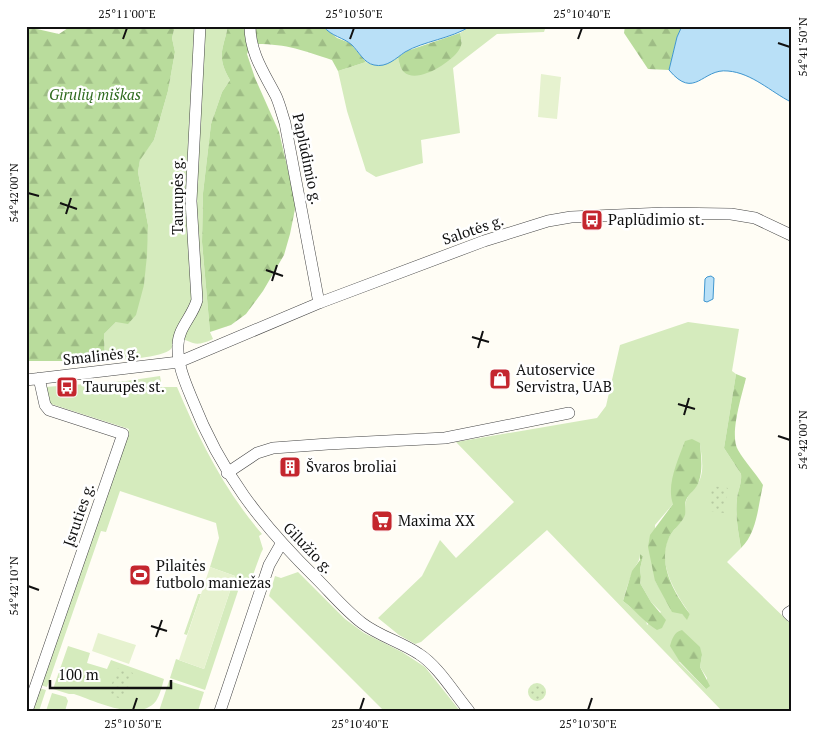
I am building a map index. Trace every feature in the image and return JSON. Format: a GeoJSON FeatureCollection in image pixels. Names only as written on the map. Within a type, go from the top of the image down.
{"type":"FeatureCollection","features":[{"type":"Feature","properties":{"kind":"street","name":"Taurupės g."},"geometry":{"type":"LineString","coordinates":[[179,362],[178,338],[197,300],[191,201],[200,26]]}},
{"type":"Feature","properties":{"kind":"street","name":"Paplūdimio g."},"geometry":{"type":"LineString","coordinates":[[250,26],[251,44],[255,59],[276,98],[285,123],[319,303]]}},
{"type":"Feature","properties":{"kind":"street","name":"Salotės g."},"geometry":{"type":"LineString","coordinates":[[179,362],[319,303],[484,241],[548,221],[571,217],[664,213],[731,214],[754,218],[791,235]]}},
{"type":"Feature","properties":{"kind":"street","name":"Smalinės g."},"geometry":{"type":"LineString","coordinates":[[26,380],[179,362]]}},
{"type":"Feature","properties":{"kind":"street","name":"Gilužio g."},"geometry":{"type":"LineString","coordinates":[[179,362],[204,429],[227,473],[281,544],[364,624],[420,654],[432,665],[468,711]]}},
{"type":"Feature","properties":{"kind":"street","name":"Įsruties g."},"geometry":{"type":"LineString","coordinates":[[27,711],[123,434],[49,410],[45,405],[39,378]]}},
{"type":"Feature","properties":{"kind":"street"},"geometry":{"type":"LineString","coordinates":[[227,473],[258,453],[273,448],[445,438],[569,413]]}},
{"type":"Feature","properties":{"kind":"street"},"geometry":{"type":"LineString","coordinates":[[220,711],[269,565],[281,544]]}},
{"type":"Feature","properties":{"kind":"street"},"geometry":{"type":"LineString","coordinates":[[791,611],[788,613],[791,616]]}},
{"type":"Feature","properties":{"kind":"green space","name":"Girulių miškas"},"geometry":{"type":"Polygon","coordinates":[[[71,26],[175,26],[172,38],[175,52],[168,91],[154,140],[140,160],[138,172],[148,225],[144,285],[136,315],[128,324],[116,322],[104,334],[105,361],[26,361],[26,28],[59,34],[71,26]]]}},
{"type":"Feature","properties":{"kind":"green space"},"geometry":{"type":"Polygon","coordinates":[[[175,26],[228,26],[222,59],[230,80],[222,92],[211,124],[203,193],[202,242],[210,332],[213,339],[197,344],[175,338],[171,349],[159,355],[105,361],[104,334],[116,322],[144,285],[148,225],[138,172],[140,159],[154,140],[168,91],[175,52],[172,38],[175,26]]]}},
{"type":"Feature","properties":{"kind":"green space"},"geometry":{"type":"Polygon","coordinates":[[[228,26],[323,26],[337,38],[350,43],[366,62],[338,71],[332,60],[312,53],[283,46],[251,44],[247,54],[255,78],[279,132],[296,204],[284,255],[263,291],[246,314],[231,325],[210,332],[202,242],[203,193],[211,124],[222,92],[230,80],[222,59],[228,26]]]}},
{"type":"Feature","properties":{"kind":"green space"},"geometry":{"type":"Polygon","coordinates":[[[471,26],[546,26],[544,32],[497,34],[453,68],[460,133],[421,140],[423,163],[376,177],[366,171],[347,111],[338,71],[366,62],[382,65],[398,57],[400,66],[462,42],[460,33],[471,26]]]}},
{"type":"Feature","properties":{"kind":"green space"},"geometry":{"type":"Polygon","coordinates":[[[625,26],[682,26],[677,37],[669,70],[648,69],[624,33],[625,26]]]}},
{"type":"Feature","properties":{"kind":"green space"},"geometry":{"type":"Polygon","coordinates":[[[460,33],[462,42],[460,48],[451,59],[435,70],[417,76],[410,75],[402,69],[398,57],[407,51],[460,33]]]}},
{"type":"Feature","properties":{"kind":"green space"},"geometry":{"type":"Polygon","coordinates":[[[541,74],[561,77],[557,119],[538,117],[541,74]]]}},
{"type":"Feature","properties":{"kind":"green space"},"geometry":{"type":"Polygon","coordinates":[[[688,322],[739,329],[732,371],[736,374],[724,448],[741,474],[736,511],[741,548],[727,562],[791,624],[791,711],[722,711],[547,530],[421,642],[415,644],[399,635],[378,618],[422,576],[440,540],[456,558],[514,502],[456,442],[597,418],[606,406],[620,345],[688,322]],[[700,444],[673,504],[655,525],[655,581],[663,594],[687,619],[690,614],[674,588],[666,568],[665,549],[668,539],[684,516],[685,503],[701,476],[700,444]],[[640,554],[623,601],[646,620],[647,625],[661,612],[651,602],[640,583],[640,569],[643,556],[640,554]],[[702,655],[679,662],[706,689],[707,678],[700,667],[702,655]]]}},
{"type":"Feature","properties":{"kind":"green space"},"geometry":{"type":"Polygon","coordinates":[[[736,374],[746,378],[737,415],[736,443],[738,450],[763,485],[754,527],[741,548],[736,511],[741,474],[724,448],[736,374]]]}},
{"type":"Feature","properties":{"kind":"green space"},"geometry":{"type":"Polygon","coordinates":[[[160,376],[162,387],[177,387],[213,463],[236,500],[262,534],[259,536],[263,549],[250,583],[242,579],[205,690],[170,678],[176,659],[204,669],[235,576],[210,567],[219,538],[216,523],[120,491],[106,532],[101,531],[47,687],[40,685],[129,429],[48,403],[45,387],[126,381],[160,376]]]}},
{"type":"Feature","properties":{"kind":"green space"},"geometry":{"type":"Polygon","coordinates":[[[692,439],[700,443],[701,472],[697,486],[686,500],[684,518],[669,536],[665,550],[665,560],[670,579],[679,598],[690,614],[687,620],[682,614],[672,612],[655,581],[648,547],[650,535],[673,504],[671,489],[676,464],[685,441],[692,439]]]}},
{"type":"Feature","properties":{"kind":"green space"},"geometry":{"type":"Polygon","coordinates":[[[712,486],[728,488],[724,513],[709,511],[712,486]]]}},
{"type":"Feature","properties":{"kind":"green space"},"geometry":{"type":"Polygon","coordinates":[[[640,554],[643,556],[640,569],[640,583],[651,602],[666,620],[662,628],[657,630],[623,601],[632,571],[640,560],[640,554]]]}},
{"type":"Feature","properties":{"kind":"green space"},"geometry":{"type":"Polygon","coordinates":[[[210,567],[235,576],[204,669],[179,660],[210,567]]]}},
{"type":"Feature","properties":{"kind":"green space"},"geometry":{"type":"Polygon","coordinates":[[[298,572],[345,619],[364,633],[402,652],[425,667],[460,711],[384,711],[269,596],[275,576],[281,578],[298,572]]]}},
{"type":"Feature","properties":{"kind":"green space"},"geometry":{"type":"Polygon","coordinates":[[[198,594],[201,594],[187,635],[184,634],[198,594]]]}},
{"type":"Feature","properties":{"kind":"green space"},"geometry":{"type":"Polygon","coordinates":[[[682,630],[700,647],[702,655],[700,667],[710,686],[706,689],[680,662],[670,646],[675,634],[682,630]]]}},
{"type":"Feature","properties":{"kind":"green space"},"geometry":{"type":"Polygon","coordinates":[[[98,633],[136,645],[129,664],[92,651],[98,633]]]}},
{"type":"Feature","properties":{"kind":"green space"},"geometry":{"type":"Polygon","coordinates":[[[68,646],[90,653],[87,663],[107,669],[111,660],[164,679],[156,701],[148,707],[139,710],[128,710],[53,689],[68,646]]]}},
{"type":"Feature","properties":{"kind":"green space"},"geometry":{"type":"Polygon","coordinates":[[[118,668],[133,673],[124,700],[108,694],[118,668]]]}},
{"type":"Feature","properties":{"kind":"green space"},"geometry":{"type":"Polygon","coordinates":[[[169,681],[204,692],[198,711],[159,711],[169,681]]]}},
{"type":"Feature","properties":{"kind":"green space"},"geometry":{"type":"Polygon","coordinates":[[[537,683],[543,686],[546,692],[543,698],[537,701],[531,698],[528,692],[531,686],[537,683]]]}},
{"type":"Feature","properties":{"kind":"green space"},"geometry":{"type":"Polygon","coordinates":[[[39,688],[46,690],[39,711],[31,711],[39,688]]]}},
{"type":"Feature","properties":{"kind":"green space"},"geometry":{"type":"Polygon","coordinates":[[[52,693],[66,697],[68,701],[65,711],[46,711],[52,693]]]}},
{"type":"Feature","properties":{"kind":"water"},"geometry":{"type":"Polygon","coordinates":[[[323,26],[471,26],[454,34],[412,48],[391,62],[379,66],[367,62],[352,45],[323,26]]]}},
{"type":"Feature","properties":{"kind":"water"},"geometry":{"type":"Polygon","coordinates":[[[682,26],[791,26],[791,102],[753,79],[737,72],[719,71],[692,83],[686,83],[678,79],[669,70],[677,37],[682,26]]]}},
{"type":"Feature","properties":{"kind":"water"},"geometry":{"type":"Polygon","coordinates":[[[711,276],[714,278],[713,299],[707,302],[704,301],[705,279],[711,276]]]}},
{"type":"Feature","properties":{"kind":"place","name":"Paplūdimio st."},"geometry":{"type":"Point","coordinates":[592,220]}},
{"type":"Feature","properties":{"kind":"place","name":"Autoservice Servistra, UAB"},"geometry":{"type":"Point","coordinates":[500,379]}},
{"type":"Feature","properties":{"kind":"place","name":"Taurupės st."},"geometry":{"type":"Point","coordinates":[67,387]}},
{"type":"Feature","properties":{"kind":"place","name":"Švaros broliai"},"geometry":{"type":"Point","coordinates":[290,467]}},
{"type":"Feature","properties":{"kind":"place","name":"Maxima XX"},"geometry":{"type":"Point","coordinates":[382,521]}},
{"type":"Feature","properties":{"kind":"place","name":"Pilaitės futbolo maniežas"},"geometry":{"type":"Point","coordinates":[140,575]}}]}
